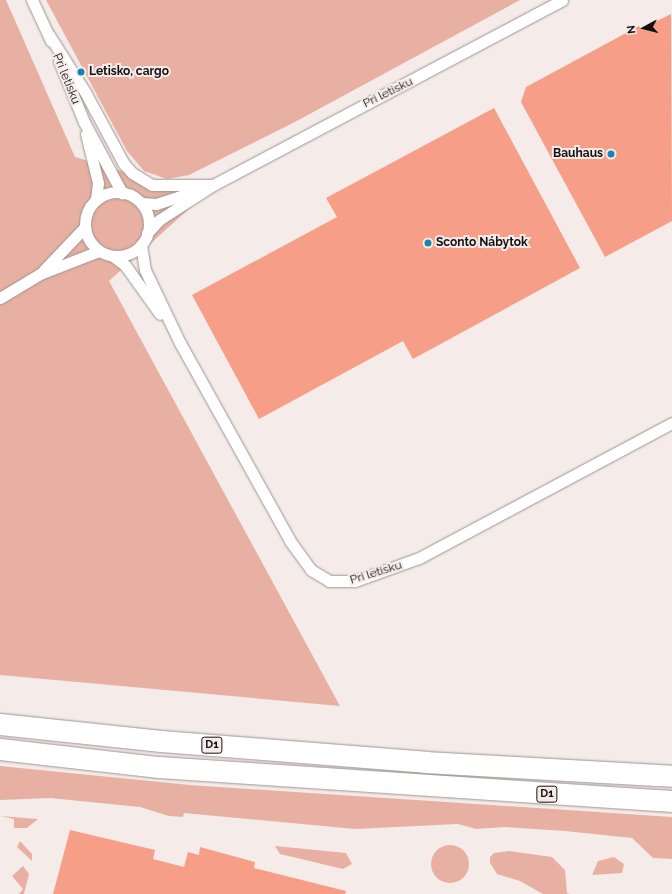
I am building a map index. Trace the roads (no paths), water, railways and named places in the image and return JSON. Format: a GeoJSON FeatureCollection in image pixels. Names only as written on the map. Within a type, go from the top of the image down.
{"type":"FeatureCollection","features":[{"type":"Feature","properties":{"kind":"highway","name":"D1"},"geometry":{"type":"LineString","coordinates":[[0,724],[161,741],[417,762],[671,776]]}},
{"type":"Feature","properties":{"kind":"highway","name":"D1"},"geometry":{"type":"LineString","coordinates":[[0,749],[175,768],[671,801]]}},
{"type":"Feature","properties":{"kind":"street","name":"Pri letisku"},"geometry":{"type":"LineString","coordinates":[[32,0],[49,35],[84,122],[122,193]]}},
{"type":"Feature","properties":{"kind":"street","name":"Pri letisku"},"geometry":{"type":"LineString","coordinates":[[113,256],[125,255],[141,245],[148,233],[159,220],[213,185],[562,0]]}},
{"type":"Feature","properties":{"kind":"street","name":"Pri letisku"},"geometry":{"type":"LineString","coordinates":[[49,35],[85,92],[124,164],[132,173],[152,185],[213,185]]}},
{"type":"Feature","properties":{"kind":"street","name":"Pri letisku"},"geometry":{"type":"LineString","coordinates":[[40,274],[85,227],[86,214],[96,200],[98,183],[84,122]]}},
{"type":"Feature","properties":{"kind":"street","name":"Pri letisku"},"geometry":{"type":"LineString","coordinates":[[141,203],[165,202],[213,185]]}},
{"type":"Feature","properties":{"kind":"street"},"geometry":{"type":"LineString","coordinates":[[96,200],[111,193],[122,193],[141,203],[148,221],[148,233]]}},
{"type":"Feature","properties":{"kind":"street"},"geometry":{"type":"LineString","coordinates":[[0,298],[40,274],[99,251],[89,240],[85,227]]}},
{"type":"Feature","properties":{"kind":"street","name":"Pri letisku"},"geometry":{"type":"LineString","coordinates":[[141,245],[145,270],[180,343],[298,554],[311,570],[336,582],[367,578],[444,547],[672,423]]}},
{"type":"Feature","properties":{"kind":"street","name":"Pri letisku"},"geometry":{"type":"LineString","coordinates":[[99,251],[113,256],[125,265],[180,343]]}},
{"type":"Feature","properties":{"kind":"place","name":"Letisko, cargo"},"geometry":{"type":"Point","coordinates":[81,72]}},
{"type":"Feature","properties":{"kind":"place","name":"Bauhaus"},"geometry":{"type":"Point","coordinates":[611,154]}},
{"type":"Feature","properties":{"kind":"place","name":"Sconto Nábytok"},"geometry":{"type":"Point","coordinates":[428,243]}}]}
